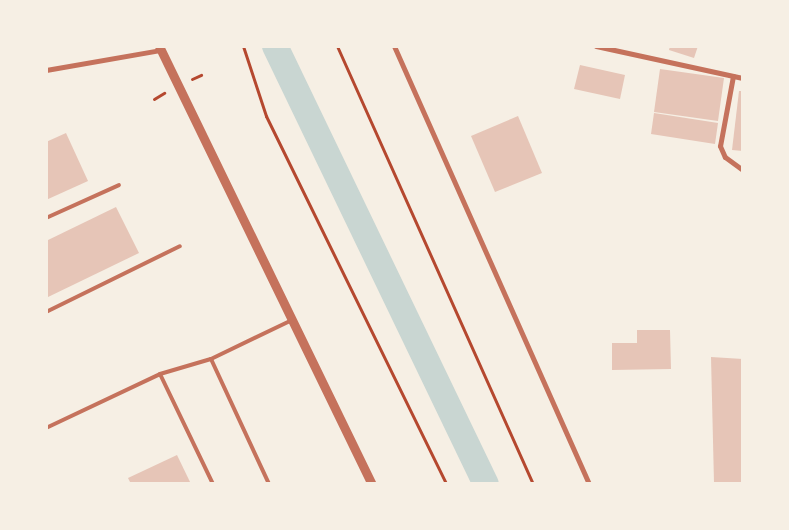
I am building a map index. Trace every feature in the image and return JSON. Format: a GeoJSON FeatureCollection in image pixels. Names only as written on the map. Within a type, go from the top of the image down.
{"type":"FeatureCollection","features":[{"type":"Feature","properties":{"kind":"street"},"geometry":{"type":"LineString","coordinates":[[394,46],[589,484]]}},
{"type":"Feature","properties":{"kind":"street"},"geometry":{"type":"LineString","coordinates":[[596,46],[743,78]]}},
{"type":"Feature","properties":{"kind":"street"},"geometry":{"type":"LineString","coordinates":[[46,70],[160,48],[372,484]]}},
{"type":"Feature","properties":{"kind":"street"},"geometry":{"type":"LineString","coordinates":[[733,76],[720,146],[725,157],[743,170]]}},
{"type":"Feature","properties":{"kind":"lane"},"geometry":{"type":"LineString","coordinates":[[46,218],[119,185]]}},
{"type":"Feature","properties":{"kind":"lane"},"geometry":{"type":"LineString","coordinates":[[46,312],[180,246]]}},
{"type":"Feature","properties":{"kind":"lane"},"geometry":{"type":"LineString","coordinates":[[46,428],[160,374],[211,359],[292,320]]}},
{"type":"Feature","properties":{"kind":"lane"},"geometry":{"type":"LineString","coordinates":[[211,359],[269,484]]}},
{"type":"Feature","properties":{"kind":"lane"},"geometry":{"type":"LineString","coordinates":[[160,374],[214,484]]}},
{"type":"Feature","properties":{"kind":"path"},"geometry":{"type":"LineString","coordinates":[[243,46],[266,116],[446,484]]}},
{"type":"Feature","properties":{"kind":"path"},"geometry":{"type":"LineString","coordinates":[[337,46],[534,484]]}},
{"type":"Feature","properties":{"kind":"building"},"geometry":{"type":"Polygon","coordinates":[[[670,46],[698,46],[694,58],[669,50],[670,46]]]}},
{"type":"Feature","properties":{"kind":"building"},"geometry":{"type":"Polygon","coordinates":[[[580,65],[625,75],[620,99],[574,89],[580,65]]]}},
{"type":"Feature","properties":{"kind":"building"},"geometry":{"type":"Polygon","coordinates":[[[660,69],[724,78],[718,121],[654,112],[660,69]]]}},
{"type":"Feature","properties":{"kind":"building"},"geometry":{"type":"Polygon","coordinates":[[[739,91],[743,91],[743,151],[732,150],[739,91]]]}},
{"type":"Feature","properties":{"kind":"building"},"geometry":{"type":"Polygon","coordinates":[[[654,113],[718,123],[715,144],[651,134],[654,113]]]}},
{"type":"Feature","properties":{"kind":"building"},"geometry":{"type":"Polygon","coordinates":[[[518,116],[542,173],[495,192],[471,136],[518,116]]]}},
{"type":"Feature","properties":{"kind":"building"},"geometry":{"type":"Polygon","coordinates":[[[66,133],[88,181],[46,200],[46,142],[66,133]]]}},
{"type":"Feature","properties":{"kind":"building"},"geometry":{"type":"Polygon","coordinates":[[[116,207],[139,253],[46,298],[46,241],[116,207]]]}},
{"type":"Feature","properties":{"kind":"building"},"geometry":{"type":"Polygon","coordinates":[[[637,330],[670,330],[671,369],[612,370],[612,343],[637,343],[637,330]]]}},
{"type":"Feature","properties":{"kind":"building"},"geometry":{"type":"Polygon","coordinates":[[[711,357],[743,359],[743,482],[714,483],[711,357]]]}},
{"type":"Feature","properties":{"kind":"building"},"geometry":{"type":"Polygon","coordinates":[[[177,455],[191,484],[131,484],[128,478],[177,455]]]}},
{"type":"Feature","properties":{"kind":"waterway"},"geometry":{"type":"LineString","coordinates":[[275,46],[486,484]]}}]}
